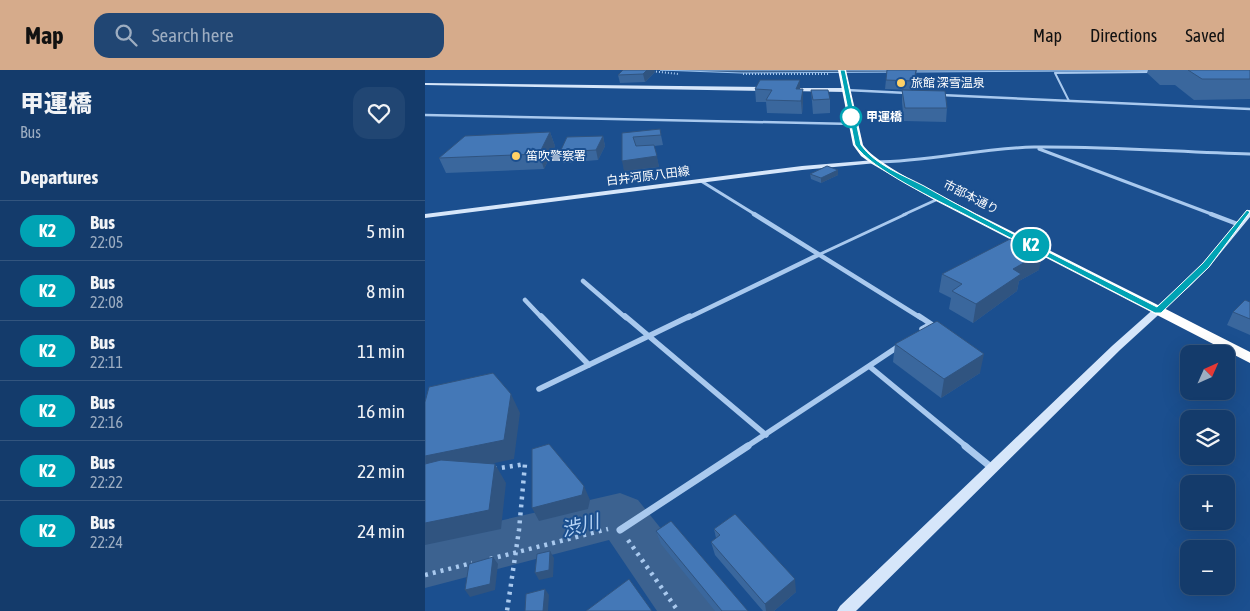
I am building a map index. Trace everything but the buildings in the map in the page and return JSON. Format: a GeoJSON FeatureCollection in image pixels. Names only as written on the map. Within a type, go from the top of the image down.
{"type":"FeatureCollection","features":[{"type":"Feature","properties":{"kind":"highway","name":"市部本通り"},"geometry":{"type":"LineString","coordinates":[[843,72],[845,90],[858,145],[864,154],[875,162],[940,198],[1250,358]]}},
{"type":"Feature","properties":{"kind":"street"},"geometry":{"type":"LineString","coordinates":[[425,84],[773,89]]}},
{"type":"Feature","properties":{"kind":"street"},"geometry":{"type":"LineString","coordinates":[[783,90],[845,90],[915,94]]}},
{"type":"Feature","properties":{"kind":"street"},"geometry":{"type":"LineString","coordinates":[[935,94],[1250,109]]}},
{"type":"Feature","properties":{"kind":"street"},"geometry":{"type":"LineString","coordinates":[[425,115],[853,124]]}},
{"type":"Feature","properties":{"kind":"street"},"geometry":{"type":"LineString","coordinates":[[875,162],[898,162],[995,149],[1034,147],[1250,154]]}},
{"type":"Feature","properties":{"kind":"street"},"geometry":{"type":"LineString","coordinates":[[1034,147],[1240,225]]}},
{"type":"Feature","properties":{"kind":"street","name":"白井河原八田線"},"geometry":{"type":"LineString","coordinates":[[425,216],[819,166],[875,162]]}},
{"type":"Feature","properties":{"kind":"street"},"geometry":{"type":"LineString","coordinates":[[701,181],[931,324],[915,334]]}},
{"type":"Feature","properties":{"kind":"street"},"geometry":{"type":"LineString","coordinates":[[845,611],[1116,348],[1206,265],[1250,212]]}},
{"type":"Feature","properties":{"kind":"street"},"geometry":{"type":"LineString","coordinates":[[539,389],[818,255]]}},
{"type":"Feature","properties":{"kind":"street"},"geometry":{"type":"LineString","coordinates":[[583,281],[766,435]]}},
{"type":"Feature","properties":{"kind":"street"},"geometry":{"type":"LineString","coordinates":[[525,300],[589,364]]}},
{"type":"Feature","properties":{"kind":"street"},"geometry":{"type":"LineString","coordinates":[[621,529],[766,435],[907,340]]}},
{"type":"Feature","properties":{"kind":"street"},"geometry":{"type":"LineString","coordinates":[[869,366],[992,468]]}},
{"type":"Feature","properties":{"kind":"lane"},"geometry":{"type":"LineString","coordinates":[[1069,101],[1055,73],[1156,72]]}},
{"type":"Feature","properties":{"kind":"lane"},"geometry":{"type":"LineString","coordinates":[[818,255],[940,198]]}},
{"type":"Feature","properties":{"kind":"path"},"geometry":{"type":"LineString","coordinates":[[643,71],[687,74]]}},
{"type":"Feature","properties":{"kind":"path"},"geometry":{"type":"LineString","coordinates":[[735,74],[843,72]]}},
{"type":"Feature","properties":{"kind":"path"},"geometry":{"type":"LineString","coordinates":[[489,470],[525,464],[519,530],[514,551],[507,611]]}},
{"type":"Feature","properties":{"kind":"path"},"geometry":{"type":"LineString","coordinates":[[487,560],[514,551],[616,527],[621,529],[677,611]]}},
{"type":"Feature","properties":{"kind":"path"},"geometry":{"type":"LineString","coordinates":[[425,575],[478,562]]}},
{"type":"Feature","properties":{"kind":"water"},"geometry":{"type":"Polygon","coordinates":[[[660,70],[1250,70],[741,73],[660,70]]]}},
{"type":"Feature","properties":{"kind":"waterway","name":"渋川"},"geometry":{"type":"LineString","coordinates":[[425,563],[620,515],[691,611]]}},
{"type":"Feature","properties":{"kind":"bus line","name":"K2"},"geometry":{"type":"LineString","coordinates":[[842,70],[858,145],[864,154],[940,198],[1158,311],[1206,265],[1250,212]]}},
{"type":"Feature","properties":{"kind":"place","name":"旅館 深雪温泉"},"geometry":{"type":"Point","coordinates":[901,83]}},
{"type":"Feature","properties":{"kind":"place","name":"甲運橋"},"geometry":{"type":"Point","coordinates":[851,117]}},
{"type":"Feature","properties":{"kind":"place","name":"笛吹警察署"},"geometry":{"type":"Point","coordinates":[516,156]}}]}
